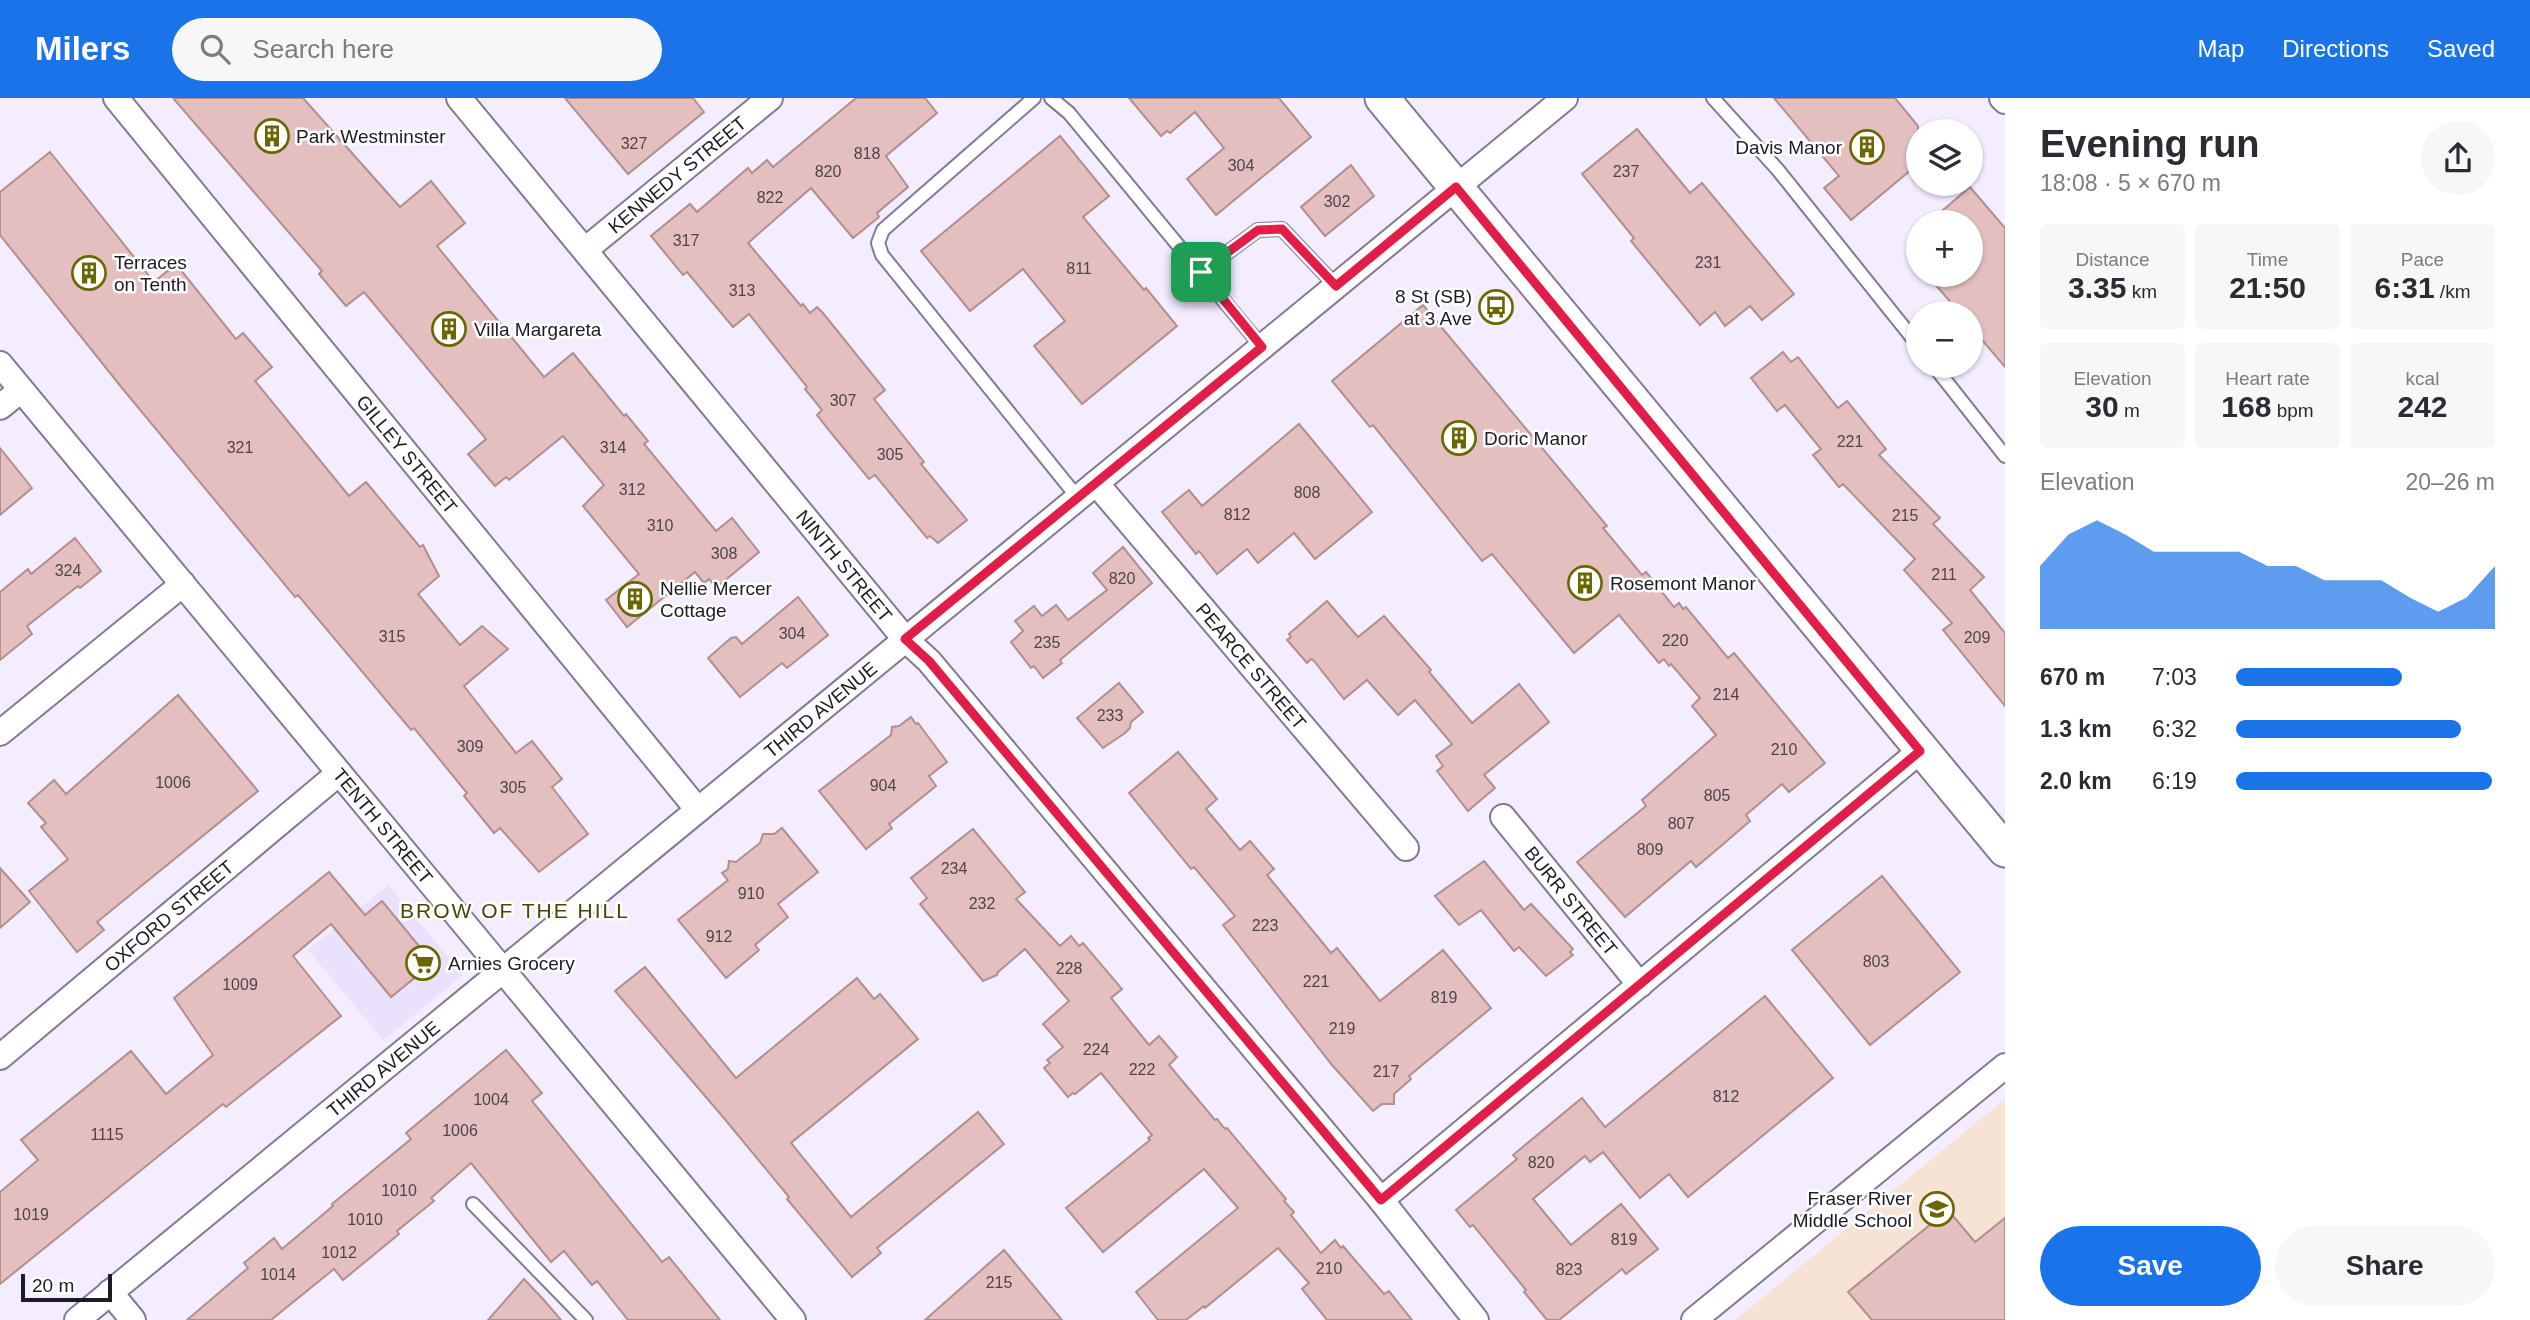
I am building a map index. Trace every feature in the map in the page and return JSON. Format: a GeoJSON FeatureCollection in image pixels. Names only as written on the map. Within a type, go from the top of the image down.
{"type":"FeatureCollection","features":[{"type":"Feature","properties":{"kind":"street","name":"GILLEY STREET"},"geometry":{"type":"LineString","coordinates":[[116,98],[698,810]]}},
{"type":"Feature","properties":{"kind":"street","name":"NINTH STREET"},"geometry":{"type":"LineString","coordinates":[[459,98],[905,639],[929,661],[1381,1200],[1476,1320]]}},
{"type":"Feature","properties":{"kind":"street","name":"KENNEDY STREET"},"geometry":{"type":"LineString","coordinates":[[585,250],[770,98]]}},
{"type":"Feature","properties":{"kind":"street"},"geometry":{"type":"LineString","coordinates":[[1382,98],[1920,751],[2005,850]]}},
{"type":"Feature","properties":{"kind":"street","name":"THIRD AVENUE"},"geometry":{"type":"LineString","coordinates":[[77,1320],[1565,98]]}},
{"type":"Feature","properties":{"kind":"street","name":"TENTH STREET"},"geometry":{"type":"LineString","coordinates":[[0,364],[793,1320]]}},
{"type":"Feature","properties":{"kind":"street"},"geometry":{"type":"LineString","coordinates":[[0,407],[21,390]]}},
{"type":"Feature","properties":{"kind":"street","name":"PEARCE STREET"},"geometry":{"type":"LineString","coordinates":[[1087,490],[1406,848]]}},
{"type":"Feature","properties":{"kind":"street"},"geometry":{"type":"LineString","coordinates":[[0,733],[183,584]]}},
{"type":"Feature","properties":{"kind":"street"},"geometry":{"type":"LineString","coordinates":[[1381,1200],[1920,751]]}},
{"type":"Feature","properties":{"kind":"street","name":"OXFORD STREET"},"geometry":{"type":"LineString","coordinates":[[0,1057],[339,773]]}},
{"type":"Feature","properties":{"kind":"street","name":"BURR STREET"},"geometry":{"type":"LineString","coordinates":[[1503,817],[1640,985]]}},
{"type":"Feature","properties":{"kind":"street"},"geometry":{"type":"LineString","coordinates":[[1694,1320],[2005,1066]]}},
{"type":"Feature","properties":{"kind":"street"},"geometry":{"type":"LineString","coordinates":[[110,1292],[133,1320]]}},
{"type":"Feature","properties":{"kind":"lane"},"geometry":{"type":"LineString","coordinates":[[1034,98],[883,230],[878,243],[882,255],[1087,490]]}},
{"type":"Feature","properties":{"kind":"lane"},"geometry":{"type":"LineString","coordinates":[[1051,98],[1069,113],[1262,347]]}},
{"type":"Feature","properties":{"kind":"lane"},"geometry":{"type":"LineString","coordinates":[[1713,98],[1778,170],[1906,330]]}},
{"type":"Feature","properties":{"kind":"lane"},"geometry":{"type":"LineString","coordinates":[[1201,272],[1258,230],[1282,229],[1336,286]]}},
{"type":"Feature","properties":{"kind":"lane"},"geometry":{"type":"LineString","coordinates":[[1943,378],[2005,456]]}},
{"type":"Feature","properties":{"kind":"lane"},"geometry":{"type":"LineString","coordinates":[[473,1204],[586,1320]]}},
{"type":"Feature","properties":{"kind":"shaded area"},"geometry":{"type":"Polygon","coordinates":[[[388,885],[463,975],[383,1040],[308,950],[388,885]]]}},
{"type":"Feature","properties":{"kind":"shaded area","name":"Fraser River Middle School"},"geometry":{"type":"Polygon","coordinates":[[[2005,1099],[2005,1320],[1735,1320],[2005,1099]]]}},
{"type":"Feature","properties":{"kind":"building"},"geometry":{"type":"Polygon","coordinates":[[[173,98],[303,98],[400,207],[431,181],[465,223],[437,246],[544,377],[573,353],[648,441],[644,444],[716,531],[732,518],[759,552],[716,588],[709,579],[704,583],[695,572],[627,627],[606,600],[639,574],[583,506],[604,485],[563,436],[509,480],[506,477],[495,486],[468,454],[486,439],[364,292],[346,306],[319,274],[322,271],[173,98]]]}},
{"type":"Feature","properties":{"kind":"building"},"geometry":{"type":"Polygon","coordinates":[[[565,98],[693,98],[704,112],[628,174],[565,98]]]}},
{"type":"Feature","properties":{"kind":"building"},"geometry":{"type":"Polygon","coordinates":[[[856,98],[925,98],[937,113],[886,156],[908,187],[877,213],[879,217],[853,238],[811,188],[748,243],[801,306],[803,304],[810,313],[817,307],[823,313],[885,390],[874,399],[924,462],[921,464],[967,520],[938,543],[930,536],[927,538],[875,475],[869,479],[817,415],[822,410],[805,389],[807,387],[749,314],[733,327],[687,272],[683,275],[651,236],[690,204],[697,212],[748,168],[752,173],[767,160],[773,167],[856,98]]]}},
{"type":"Feature","properties":{"kind":"building"},"geometry":{"type":"Polygon","coordinates":[[[1129,98],[1279,98],[1311,137],[1216,215],[1187,179],[1224,148],[1195,112],[1170,133],[1167,131],[1161,136],[1129,98]]]}},
{"type":"Feature","properties":{"kind":"building","name":"Davis Manor"},"geometry":{"type":"Polygon","coordinates":[[[1774,98],[1895,98],[1912,119],[1906,119],[1906,174],[1851,220],[1824,188],[1839,176],[1774,98]]]}},
{"type":"Feature","properties":{"kind":"building"},"geometry":{"type":"Polygon","coordinates":[[[1637,129],[1690,193],[1702,183],[1794,294],[1762,320],[1750,306],[1725,326],[1715,312],[1700,325],[1631,241],[1634,238],[1582,174],[1637,129]]]}},
{"type":"Feature","properties":{"kind":"building"},"geometry":{"type":"Polygon","coordinates":[[[1060,136],[1109,196],[1083,217],[1177,326],[1082,404],[1034,346],[1065,321],[1023,269],[970,311],[921,251],[1060,136]]]}},
{"type":"Feature","properties":{"kind":"building"},"geometry":{"type":"Polygon","coordinates":[[[50,152],[154,282],[176,264],[236,339],[243,333],[272,367],[255,381],[349,496],[366,482],[420,547],[423,545],[439,576],[418,594],[460,645],[482,626],[508,649],[464,686],[516,753],[532,741],[562,779],[552,787],[588,834],[539,872],[500,828],[494,833],[464,796],[467,793],[414,728],[411,730],[298,595],[295,597],[0,235],[0,192],[50,152]]]}},
{"type":"Feature","properties":{"kind":"building"},"geometry":{"type":"Polygon","coordinates":[[[1351,165],[1374,196],[1325,236],[1301,207],[1351,165]]]}},
{"type":"Feature","properties":{"kind":"building"},"geometry":{"type":"Polygon","coordinates":[[[1959,196],[1978,196],[2005,228],[2005,367],[1983,341],[1983,301],[1950,301],[1937,287],[1983,287],[1983,210],[1943,210],[1959,196]]]}},
{"type":"Feature","properties":{"kind":"building"},"geometry":{"type":"Polygon","coordinates":[[[1423,305],[1607,526],[1603,528],[1642,575],[1646,572],[1674,607],[1679,603],[1683,609],[1686,607],[1728,658],[1734,653],[1825,763],[1789,792],[1782,784],[1746,815],[1750,821],[1721,846],[1696,867],[1691,861],[1625,917],[1577,862],[1646,806],[1642,800],[1716,735],[1692,706],[1700,698],[1671,664],[1669,666],[1664,659],[1659,663],[1619,615],[1574,653],[1492,554],[1482,561],[1373,425],[1370,427],[1332,381],[1423,305]]]}},
{"type":"Feature","properties":{"kind":"building"},"geometry":{"type":"Polygon","coordinates":[[[1783,352],[1791,362],[1798,357],[1838,408],[1847,401],[1886,449],[1879,455],[1940,518],[1933,524],[1984,577],[1970,590],[2005,633],[2005,706],[1943,630],[1952,623],[1904,570],[1915,559],[1843,484],[1839,487],[1813,455],[1821,449],[1785,405],[1777,411],[1751,378],[1783,352]]]}},
{"type":"Feature","properties":{"kind":"building"},"geometry":{"type":"Polygon","coordinates":[[[1299,424],[1372,512],[1315,559],[1294,533],[1258,563],[1247,549],[1217,574],[1199,551],[1196,554],[1162,512],[1189,490],[1202,506],[1299,424]]]}},
{"type":"Feature","properties":{"kind":"building"},"geometry":{"type":"Polygon","coordinates":[[[0,448],[32,488],[0,515],[0,448]]]}},
{"type":"Feature","properties":{"kind":"building"},"geometry":{"type":"Polygon","coordinates":[[[75,538],[101,571],[27,626],[32,634],[0,660],[0,592],[28,569],[31,574],[75,538]]]}},
{"type":"Feature","properties":{"kind":"building"},"geometry":{"type":"Polygon","coordinates":[[[1123,547],[1152,583],[1060,660],[1062,663],[1043,678],[1034,666],[1031,668],[1011,642],[1023,631],[1015,621],[1034,606],[1042,616],[1056,605],[1068,620],[1107,590],[1093,573],[1123,547]]]}},
{"type":"Feature","properties":{"kind":"building"},"geometry":{"type":"Polygon","coordinates":[[[798,597],[828,635],[787,668],[782,663],[740,697],[708,658],[731,638],[736,637],[742,644],[798,597]]]}},
{"type":"Feature","properties":{"kind":"building"},"geometry":{"type":"Polygon","coordinates":[[[1327,601],[1358,637],[1384,616],[1472,723],[1519,684],[1549,722],[1484,775],[1495,788],[1468,811],[1437,771],[1443,766],[1436,756],[1452,744],[1415,700],[1398,715],[1367,680],[1344,699],[1314,661],[1311,659],[1307,663],[1287,640],[1291,637],[1289,634],[1327,601]]]}},
{"type":"Feature","properties":{"kind":"building"},"geometry":{"type":"Polygon","coordinates":[[[1119,683],[1143,712],[1131,722],[1125,733],[1103,748],[1077,718],[1119,683]]]}},
{"type":"Feature","properties":{"kind":"building"},"geometry":{"type":"Polygon","coordinates":[[[178,695],[258,791],[97,922],[104,930],[77,952],[29,891],[68,859],[41,827],[46,823],[28,803],[54,780],[66,794],[178,695]]]}},
{"type":"Feature","properties":{"kind":"building"},"geometry":{"type":"Polygon","coordinates":[[[911,717],[947,762],[929,776],[936,786],[889,824],[892,828],[866,849],[819,791],[891,735],[892,727],[899,726],[911,717]]]}},
{"type":"Feature","properties":{"kind":"building"},"geometry":{"type":"Polygon","coordinates":[[[1178,752],[1217,799],[1206,809],[1240,850],[1250,841],[1274,869],[1267,875],[1331,953],[1337,948],[1380,1001],[1443,950],[1491,1008],[1409,1076],[1411,1079],[1394,1094],[1394,1104],[1382,1104],[1373,1111],[1332,1065],[1223,925],[1235,916],[1194,867],[1191,869],[1129,793],[1178,752]]]}},
{"type":"Feature","properties":{"kind":"building"},"geometry":{"type":"Polygon","coordinates":[[[782,828],[818,872],[778,904],[788,917],[755,945],[759,950],[726,978],[678,920],[728,880],[722,873],[728,869],[729,861],[736,862],[760,843],[763,834],[774,834],[782,828]]]}},
{"type":"Feature","properties":{"kind":"building"},"geometry":{"type":"Polygon","coordinates":[[[973,829],[1025,892],[1016,899],[1060,946],[1071,936],[1079,946],[1083,943],[1122,989],[1111,998],[1149,1045],[1159,1036],[1177,1057],[1169,1065],[1215,1120],[1227,1128],[1286,1199],[1284,1201],[1294,1212],[1291,1215],[1321,1253],[1335,1240],[1384,1294],[1389,1291],[1412,1320],[1327,1320],[1302,1289],[1309,1283],[1278,1248],[1205,1308],[1204,1306],[1186,1320],[1158,1320],[1136,1292],[1238,1208],[1204,1169],[1103,1252],[1066,1208],[1150,1140],[1148,1138],[1152,1135],[1101,1073],[1068,1097],[1044,1068],[1050,1063],[1047,1060],[1063,1047],[1043,1024],[1069,1001],[1025,949],[997,975],[983,981],[920,904],[927,898],[911,878],[973,829]]]}},
{"type":"Feature","properties":{"kind":"building"},"geometry":{"type":"Polygon","coordinates":[[[1484,861],[1524,910],[1531,904],[1573,949],[1570,952],[1573,955],[1546,976],[1519,947],[1514,951],[1481,910],[1459,925],[1435,896],[1484,861]]]}},
{"type":"Feature","properties":{"kind":"building"},"geometry":{"type":"Polygon","coordinates":[[[0,868],[30,902],[0,928],[0,868]]]}},
{"type":"Feature","properties":{"kind":"building"},"geometry":{"type":"Polygon","coordinates":[[[329,872],[365,915],[382,901],[433,963],[391,997],[331,924],[293,956],[341,1016],[226,1107],[223,1104],[0,1284],[0,1192],[38,1160],[21,1140],[131,1051],[166,1094],[213,1055],[174,998],[329,872]]]}},
{"type":"Feature","properties":{"kind":"building"},"geometry":{"type":"Polygon","coordinates":[[[1882,876],[1960,972],[1870,1045],[1792,950],[1882,876]]]}},
{"type":"Feature","properties":{"kind":"building"},"geometry":{"type":"Polygon","coordinates":[[[645,967],[736,1078],[857,978],[874,999],[880,994],[918,1039],[791,1143],[851,1217],[978,1112],[1004,1144],[877,1248],[881,1253],[852,1277],[723,1117],[615,991],[645,967]]]}},
{"type":"Feature","properties":{"kind":"building"},"geometry":{"type":"Polygon","coordinates":[[[1765,996],[1833,1078],[1688,1197],[1669,1174],[1640,1198],[1603,1152],[1590,1162],[1585,1156],[1533,1199],[1571,1245],[1621,1204],[1658,1249],[1626,1274],[1622,1269],[1559,1320],[1547,1320],[1473,1225],[1470,1227],[1456,1210],[1517,1159],[1513,1155],[1582,1098],[1605,1127],[1765,996]]]}},
{"type":"Feature","properties":{"kind":"building"},"geometry":{"type":"Polygon","coordinates":[[[506,1050],[542,1093],[532,1101],[662,1262],[669,1257],[720,1320],[628,1320],[597,1281],[592,1285],[564,1251],[551,1262],[471,1163],[431,1198],[434,1201],[397,1231],[399,1234],[343,1280],[334,1269],[271,1320],[187,1320],[248,1268],[244,1263],[274,1238],[282,1249],[333,1206],[332,1204],[411,1139],[406,1133],[506,1050]]]}},
{"type":"Feature","properties":{"kind":"building"},"geometry":{"type":"Polygon","coordinates":[[[1948,1210],[1975,1242],[2005,1218],[2005,1320],[1872,1320],[1848,1292],[1948,1210]]]}},
{"type":"Feature","properties":{"kind":"building"},"geometry":{"type":"Polygon","coordinates":[[[1004,1250],[1062,1320],[925,1320],[1004,1250]]]}},
{"type":"Feature","properties":{"kind":"building"},"geometry":{"type":"Polygon","coordinates":[[[524,1279],[543,1299],[561,1320],[488,1320],[524,1279]]]}},
{"type":"Feature","properties":{"kind":"place","name":"Park Westminster"},"geometry":{"type":"Point","coordinates":[272,136]}},
{"type":"Feature","properties":{"kind":"place","name":"Davis Manor"},"geometry":{"type":"Point","coordinates":[1867,147]}},
{"type":"Feature","properties":{"kind":"place","name":"Terraces on Tenth"},"geometry":{"type":"Point","coordinates":[89,273]}},
{"type":"Feature","properties":{"kind":"place","name":"8 St (SB) at 3 Ave"},"geometry":{"type":"Point","coordinates":[1496,307]}},
{"type":"Feature","properties":{"kind":"place","name":"Villa Margareta"},"geometry":{"type":"Point","coordinates":[449,329]}},
{"type":"Feature","properties":{"kind":"place","name":"Doric Manor"},"geometry":{"type":"Point","coordinates":[1459,438]}},
{"type":"Feature","properties":{"kind":"place","name":"Rosemont Manor"},"geometry":{"type":"Point","coordinates":[1585,583]}},
{"type":"Feature","properties":{"kind":"place","name":"Nellie Mercer Cottage"},"geometry":{"type":"Point","coordinates":[635,599]}},
{"type":"Feature","properties":{"kind":"place","name":"Arnies Grocery"},"geometry":{"type":"Point","coordinates":[423,963]}},
{"type":"Feature","properties":{"kind":"place","name":"Fraser River Middle School"},"geometry":{"type":"Point","coordinates":[1937,1209]}},
{"type":"Feature","properties":{"kind":"district","name":"BROW OF THE HILL"},"geometry":{"type":"Point","coordinates":[515,911]}},
{"type":"Feature","properties":{"kind":"route"},"geometry":{"type":"LineString","coordinates":[[1456,187],[1920,751],[1381,1200],[929,661],[905,639],[1262,347],[1201,272],[1258,230],[1282,229],[1336,286],[1456,187]]}}]}
